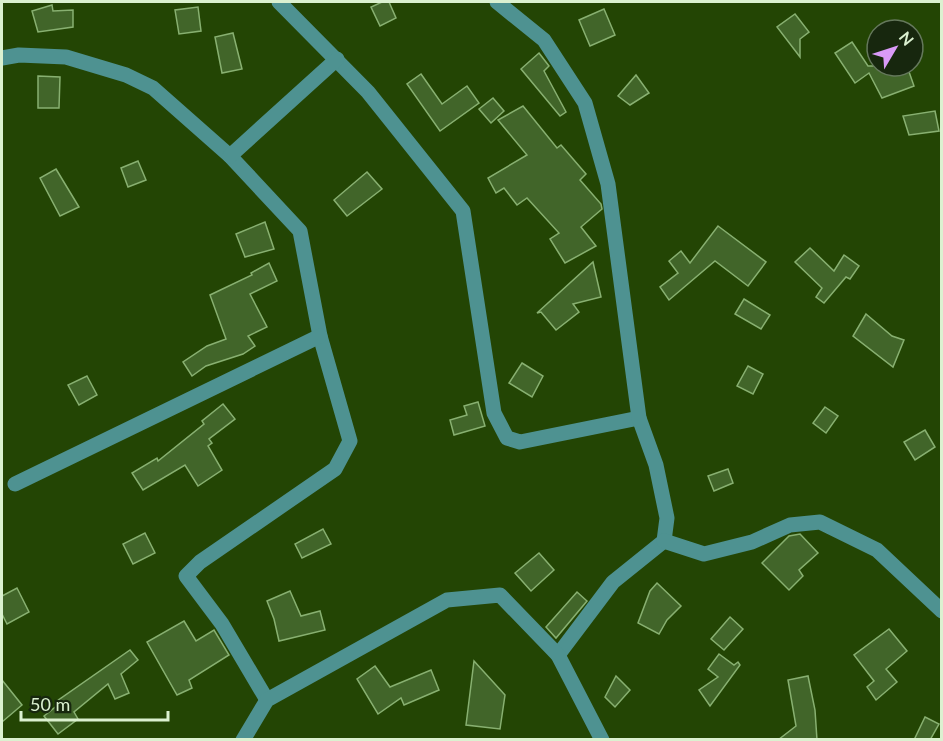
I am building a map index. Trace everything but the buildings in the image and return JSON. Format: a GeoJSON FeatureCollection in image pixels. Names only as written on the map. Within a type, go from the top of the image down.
{"type":"FeatureCollection","features":[{"type":"Feature","properties":{"kind":"street"},"geometry":{"type":"LineString","coordinates":[[279,2],[338,59],[368,92],[463,210],[494,413],[507,438],[520,442],[639,418]]}},
{"type":"Feature","properties":{"kind":"street"},"geometry":{"type":"LineString","coordinates":[[497,2],[544,40],[559,59],[585,103],[608,184],[639,418],[656,465],[667,518],[663,542],[613,582],[558,655]]}},
{"type":"Feature","properties":{"kind":"street"},"geometry":{"type":"LineString","coordinates":[[2,58],[20,55],[66,57],[126,75],[153,88],[230,156],[300,231],[320,336],[350,441],[335,469],[200,562],[186,576],[222,624],[267,700]]}},
{"type":"Feature","properties":{"kind":"street"},"geometry":{"type":"LineString","coordinates":[[230,156],[338,59]]}},
{"type":"Feature","properties":{"kind":"street"},"geometry":{"type":"LineString","coordinates":[[15,484],[320,336]]}},
{"type":"Feature","properties":{"kind":"street"},"geometry":{"type":"LineString","coordinates":[[663,542],[704,554],[752,542],[790,525],[820,522],[877,550],[942,610]]}},
{"type":"Feature","properties":{"kind":"street"},"geometry":{"type":"LineString","coordinates":[[243,740],[267,700],[447,600],[501,595],[558,655],[602,734],[602,740]]}}]}
